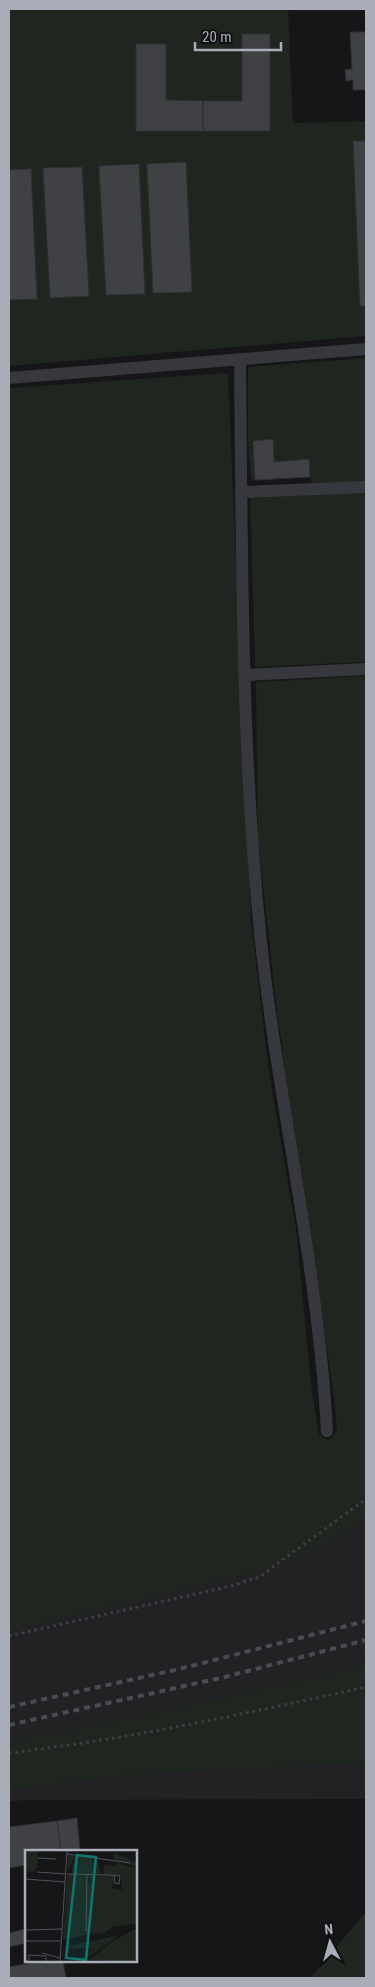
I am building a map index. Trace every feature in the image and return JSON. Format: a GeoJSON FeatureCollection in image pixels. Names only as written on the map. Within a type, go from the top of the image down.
{"type":"FeatureCollection","features":[{"type":"Feature","properties":{"kind":"lane"},"geometry":{"type":"LineString","coordinates":[[9,378],[366,349]]}},
{"type":"Feature","properties":{"kind":"lane"},"geometry":{"type":"LineString","coordinates":[[240,359],[245,675],[254,858],[260,933],[272,1031],[304,1230],[317,1327],[327,1431]]}},
{"type":"Feature","properties":{"kind":"lane"},"geometry":{"type":"LineString","coordinates":[[241,492],[366,487]]}},
{"type":"Feature","properties":{"kind":"lane"},"geometry":{"type":"LineString","coordinates":[[245,675],[366,669]]}},
{"type":"Feature","properties":{"kind":"path"},"geometry":{"type":"LineString","coordinates":[[9,1636],[231,1586],[260,1577],[366,1499]]}},
{"type":"Feature","properties":{"kind":"path"},"geometry":{"type":"LineString","coordinates":[[9,1753],[72,1746],[204,1723],[366,1687]]}},
{"type":"Feature","properties":{"kind":"shaded area"},"geometry":{"type":"Polygon","coordinates":[[[9,10],[288,10],[293,123],[366,121],[366,336],[9,366],[9,10]]]}},
{"type":"Feature","properties":{"kind":"shaded area"},"geometry":{"type":"Polygon","coordinates":[[[366,358],[366,483],[314,484],[311,481],[309,459],[274,462],[273,439],[253,441],[255,480],[251,481],[248,441],[248,367],[366,358]]]}},
{"type":"Feature","properties":{"kind":"shaded area"},"geometry":{"type":"Polygon","coordinates":[[[228,373],[251,921],[269,1072],[296,1229],[312,1393],[319,1434],[328,1441],[337,1431],[335,1406],[315,1262],[285,1080],[258,839],[256,682],[366,676],[366,1516],[306,1553],[293,1559],[269,1563],[260,1570],[249,1574],[9,1630],[9,388],[228,373]]]}},
{"type":"Feature","properties":{"kind":"shaded area"},"geometry":{"type":"Polygon","coordinates":[[[366,490],[366,662],[255,667],[250,496],[366,490]]]}},
{"type":"Feature","properties":{"kind":"shaded area"},"geometry":{"type":"Polygon","coordinates":[[[366,1491],[366,1799],[24,1800],[9,1802],[9,1620],[366,1491]]]}},
{"type":"Feature","properties":{"kind":"shaded area"},"geometry":{"type":"Polygon","coordinates":[[[366,1663],[366,1762],[124,1775],[9,1790],[9,1741],[98,1726],[327,1675],[366,1663]]]}},
{"type":"Feature","properties":{"kind":"shaded area"},"geometry":{"type":"Polygon","coordinates":[[[366,1912],[366,1978],[310,1978],[366,1912]]]}},
{"type":"Feature","properties":{"kind":"building"},"geometry":{"type":"Polygon","coordinates":[[[350,32],[366,32],[366,90],[353,90],[353,80],[346,81],[345,70],[352,69],[350,32]]]}},
{"type":"Feature","properties":{"kind":"building"},"geometry":{"type":"Polygon","coordinates":[[[242,34],[270,34],[270,131],[203,131],[203,101],[242,101],[242,34]]]}},
{"type":"Feature","properties":{"kind":"building"},"geometry":{"type":"Polygon","coordinates":[[[136,44],[166,44],[166,100],[203,101],[203,131],[136,131],[136,44]]]}},
{"type":"Feature","properties":{"kind":"building"},"geometry":{"type":"Polygon","coordinates":[[[353,141],[366,141],[366,306],[360,306],[353,141]]]}},
{"type":"Feature","properties":{"kind":"building"},"geometry":{"type":"Polygon","coordinates":[[[186,162],[192,292],[153,293],[147,164],[186,162]]]}},
{"type":"Feature","properties":{"kind":"building"},"geometry":{"type":"Polygon","coordinates":[[[139,164],[145,294],[106,295],[99,166],[139,164]]]}},
{"type":"Feature","properties":{"kind":"building"},"geometry":{"type":"Polygon","coordinates":[[[82,167],[89,296],[50,298],[43,168],[82,167]]]}},
{"type":"Feature","properties":{"kind":"building"},"geometry":{"type":"Polygon","coordinates":[[[31,169],[37,299],[9,300],[9,170],[31,169]]]}},
{"type":"Feature","properties":{"kind":"building"},"geometry":{"type":"Polygon","coordinates":[[[273,439],[274,462],[309,459],[310,477],[255,480],[253,441],[273,439]]]}},
{"type":"Feature","properties":{"kind":"building"},"geometry":{"type":"Polygon","coordinates":[[[77,1818],[80,1850],[61,1850],[57,1821],[77,1818]]]}},
{"type":"Feature","properties":{"kind":"building"},"geometry":{"type":"Polygon","coordinates":[[[57,1821],[61,1850],[25,1850],[25,1865],[9,1868],[9,1827],[57,1821]]]}},
{"type":"Feature","properties":{"kind":"building"},"geometry":{"type":"Polygon","coordinates":[[[25,1929],[25,1943],[9,1947],[9,1933],[25,1929]]]}},
{"type":"Feature","properties":{"kind":"building"},"geometry":{"type":"Polygon","coordinates":[[[39,1962],[63,1962],[66,1978],[9,1978],[9,1967],[39,1962]]]}},
{"type":"Feature","properties":{"kind":"railway"},"geometry":{"type":"LineString","coordinates":[[9,1707],[179,1669],[366,1621]]}},
{"type":"Feature","properties":{"kind":"railway"},"geometry":{"type":"LineString","coordinates":[[9,1725],[225,1677],[366,1640]]}}]}
